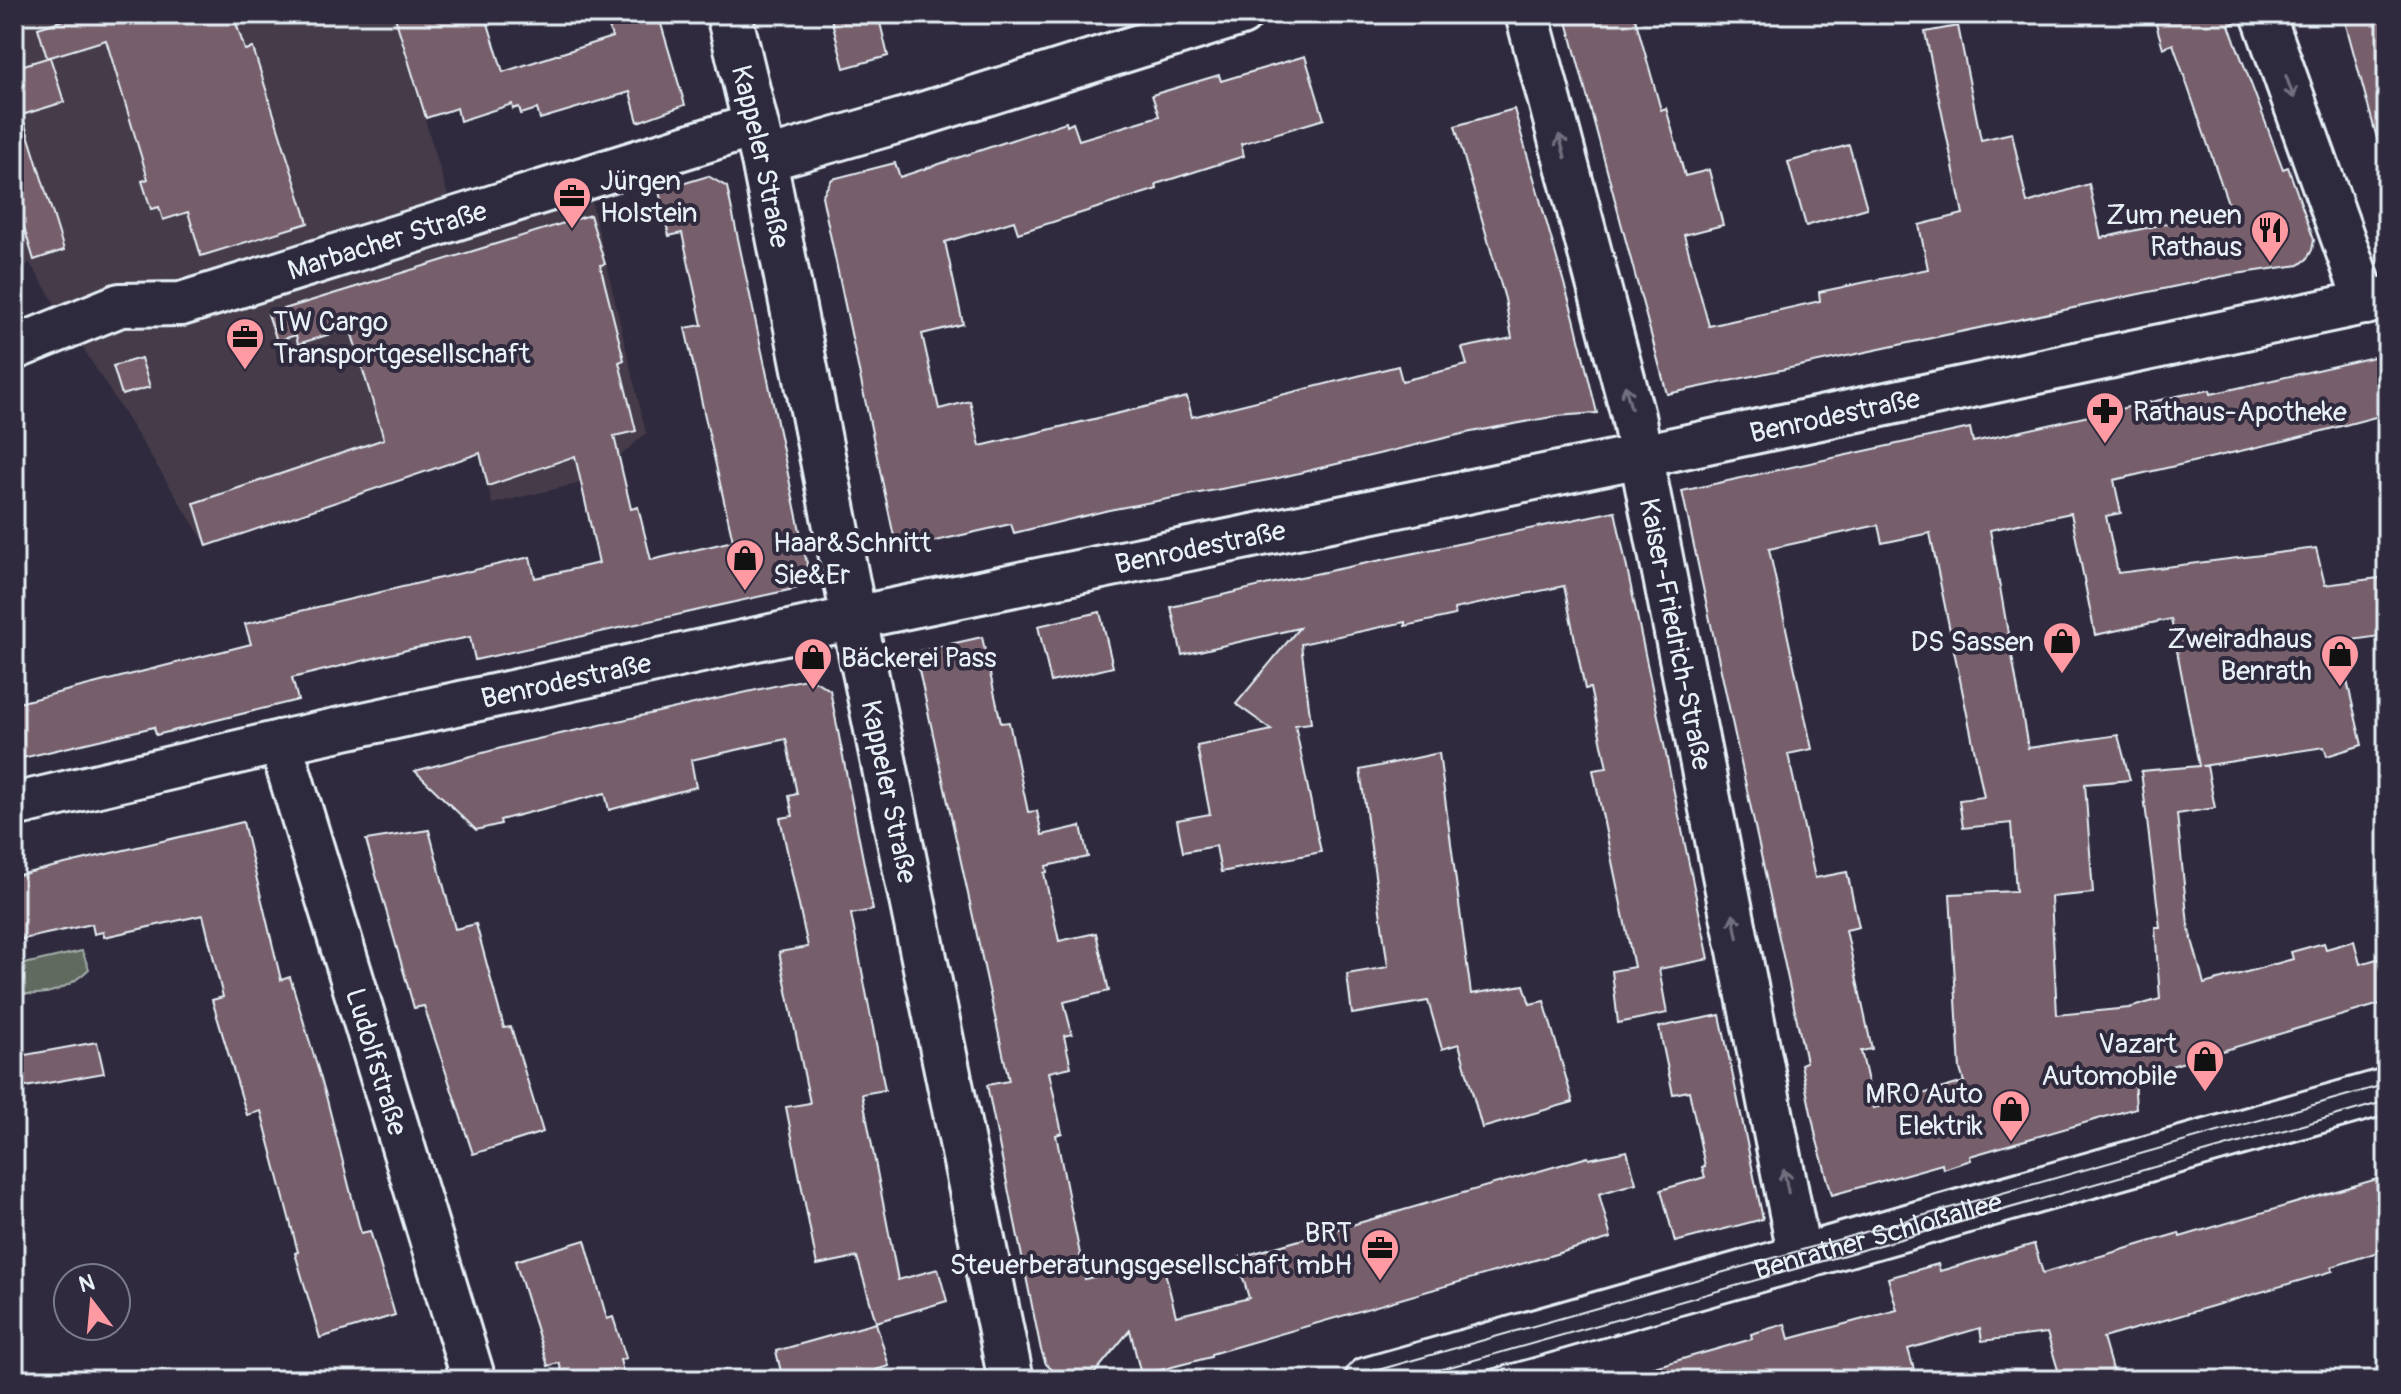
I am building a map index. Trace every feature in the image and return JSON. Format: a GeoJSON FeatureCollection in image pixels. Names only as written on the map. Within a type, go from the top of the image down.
{"type":"FeatureCollection","features":[{"type":"Feature","properties":{"kind":"street","name":"Kappeler Straße"},"geometry":{"type":"LineString","coordinates":[[729,14],[760,142],[854,618],[1011,1380]]}},
{"type":"Feature","properties":{"kind":"street","name":"Marbacher Straße"},"geometry":{"type":"LineString","coordinates":[[17,347],[120,305],[181,304],[760,142],[913,117],[1241,14]]}},
{"type":"Feature","properties":{"kind":"street","name":"Kaiser-Friedrich-Straße"},"geometry":{"type":"LineString","coordinates":[[1527,14],[1641,456],[1800,1258]]}},
{"type":"Feature","properties":{"kind":"street"},"geometry":{"type":"LineString","coordinates":[[2263,14],[2377,300]]}},
{"type":"Feature","properties":{"kind":"street","name":"Benrodestraße"},"geometry":{"type":"LineString","coordinates":[[14,805],[280,742],[854,618],[2377,300]]}},
{"type":"Feature","properties":{"kind":"street","name":"Ludolfstraße"},"geometry":{"type":"LineString","coordinates":[[280,742],[474,1380]]}},
{"type":"Feature","properties":{"kind":"street","name":"Benrather Schloßallee"},"geometry":{"type":"LineString","coordinates":[[1368,1380],[2387,1091]]}},
{"type":"Feature","properties":{"kind":"shaded area"},"geometry":{"type":"Polygon","coordinates":[[[14,14],[393,14],[454,215],[584,169],[646,433],[594,480],[492,504],[480,453],[207,546],[29,262],[14,288],[14,14]]]}},
{"type":"Feature","properties":{"kind":"green space"},"geometry":{"type":"Polygon","coordinates":[[[82,951],[89,969],[74,981],[58,990],[40,994],[20,993],[15,966],[82,951]]]}},
{"type":"Feature","properties":{"kind":"building"},"geometry":{"type":"Polygon","coordinates":[[[82,14],[233,14],[245,50],[253,48],[308,223],[201,256],[188,212],[163,220],[159,207],[151,209],[142,181],[148,179],[106,40],[47,58],[38,28],[82,14]]]}},
{"type":"Feature","properties":{"kind":"building"},"geometry":{"type":"Polygon","coordinates":[[[394,14],[485,14],[503,72],[612,37],[605,14],[658,14],[685,105],[638,122],[630,92],[540,119],[537,109],[521,114],[519,107],[513,109],[512,104],[460,121],[457,108],[426,118],[394,14]]]}},
{"type":"Feature","properties":{"kind":"building"},"geometry":{"type":"Polygon","coordinates":[[[830,14],[878,14],[888,56],[844,68],[830,14]]]}},
{"type":"Feature","properties":{"kind":"building"},"geometry":{"type":"Polygon","coordinates":[[[1565,14],[1634,14],[1661,110],[1666,108],[1685,176],[1709,170],[1723,225],[1684,235],[1709,326],[1820,301],[1819,292],[1928,269],[1919,225],[1963,214],[1925,32],[1958,26],[1981,140],[2012,133],[2027,203],[2089,184],[2101,238],[2230,209],[2173,44],[2163,48],[2153,14],[2240,14],[2240,21],[2229,25],[2283,169],[2288,167],[2314,240],[2312,250],[2299,265],[2229,275],[1667,394],[1565,14]]]}},
{"type":"Feature","properties":{"kind":"building"},"geometry":{"type":"Polygon","coordinates":[[[2343,14],[2387,14],[2387,140],[2378,142],[2343,14]]]}},
{"type":"Feature","properties":{"kind":"building"},"geometry":{"type":"Polygon","coordinates":[[[1305,56],[1324,119],[1241,144],[1244,156],[1156,184],[1157,189],[1018,233],[1014,221],[945,242],[963,324],[922,334],[939,409],[970,401],[980,446],[1187,397],[1192,417],[1398,366],[1402,381],[1467,365],[1462,348],[1512,338],[1505,299],[1455,126],[1514,109],[1574,318],[1597,413],[1557,416],[1466,433],[1274,479],[1109,510],[1014,533],[1011,524],[900,549],[894,537],[822,196],[832,179],[895,163],[900,177],[1066,122],[1067,126],[1073,123],[1079,140],[1159,116],[1152,95],[1219,75],[1221,81],[1305,56]]]}},
{"type":"Feature","properties":{"kind":"building"},"geometry":{"type":"Polygon","coordinates":[[[50,57],[64,102],[22,115],[64,250],[34,260],[14,195],[14,68],[50,57]]]}},
{"type":"Feature","properties":{"kind":"building"},"geometry":{"type":"Polygon","coordinates":[[[1849,145],[1867,208],[1806,226],[1788,162],[1849,145]]]}},
{"type":"Feature","properties":{"kind":"building"},"geometry":{"type":"Polygon","coordinates":[[[708,176],[727,187],[809,573],[798,588],[475,660],[470,637],[411,649],[292,678],[298,700],[156,735],[154,727],[14,760],[14,704],[251,644],[245,624],[530,557],[535,578],[599,563],[575,456],[488,486],[480,453],[207,546],[194,503],[384,439],[350,328],[298,344],[296,335],[277,341],[268,314],[590,215],[605,264],[600,265],[624,360],[619,362],[636,431],[614,436],[631,509],[638,507],[651,560],[733,541],[685,328],[702,325],[682,233],[669,236],[659,191],[708,176]]]}},
{"type":"Feature","properties":{"kind":"building"},"geometry":{"type":"Polygon","coordinates":[[[2387,354],[2387,414],[2114,480],[2121,513],[2106,516],[2118,573],[2316,548],[2325,585],[2387,577],[2387,635],[2338,642],[2362,745],[2327,756],[2324,747],[2202,766],[2207,766],[2215,808],[2177,814],[2188,925],[2204,984],[2293,959],[2291,952],[2324,943],[2326,949],[2354,941],[2360,964],[2387,956],[2387,1002],[2134,1077],[2136,1108],[1970,1156],[1971,1160],[1943,1169],[1942,1164],[1832,1195],[1816,1137],[1801,1064],[1806,1062],[1682,491],[1970,428],[1973,442],[2182,395],[2210,390],[2211,394],[2387,354]],[[2071,513],[1990,530],[2028,748],[2118,735],[2130,780],[2085,784],[2093,893],[2051,897],[2057,1015],[2129,1008],[2160,999],[2155,927],[2160,927],[2141,771],[2199,766],[2171,619],[2095,635],[2071,513]],[[1878,525],[1769,549],[1812,749],[1788,754],[1815,878],[1847,872],[1859,927],[1846,930],[1872,1049],[1861,1051],[1874,1108],[1964,1082],[1960,1069],[1950,894],[2016,891],[2011,823],[1963,828],[1959,800],[1984,797],[1930,533],[1882,543],[1878,525]]]}},
{"type":"Feature","properties":{"kind":"building"},"geometry":{"type":"Polygon","coordinates":[[[141,358],[150,387],[122,395],[113,366],[141,358]]]}},
{"type":"Feature","properties":{"kind":"building"},"geometry":{"type":"Polygon","coordinates":[[[1615,511],[1709,959],[1659,969],[1667,1013],[1618,1023],[1612,971],[1634,967],[1593,770],[1607,768],[1590,688],[1585,689],[1564,586],[1454,609],[1455,615],[1301,644],[1311,723],[1295,725],[1321,852],[1221,872],[1216,846],[1183,852],[1177,820],[1210,814],[1197,746],[1272,730],[1236,704],[1299,628],[1182,655],[1171,607],[1615,511]]]}},
{"type":"Feature","properties":{"kind":"building"},"geometry":{"type":"Polygon","coordinates":[[[1100,612],[1113,667],[1051,682],[1038,626],[1100,612]]]}},
{"type":"Feature","properties":{"kind":"building"},"geometry":{"type":"Polygon","coordinates":[[[982,637],[1001,723],[1009,722],[1028,812],[1037,811],[1042,835],[1081,826],[1088,857],[1046,866],[1047,872],[1044,873],[1059,941],[1096,933],[1109,991],[1064,1002],[1072,1034],[1064,1036],[1071,1067],[1049,1072],[1062,1133],[1056,1135],[1085,1279],[1162,1260],[1176,1316],[1249,1298],[1237,1258],[1588,1157],[1627,1151],[1636,1183],[1599,1194],[1611,1238],[1141,1375],[1130,1330],[1089,1380],[1069,1380],[1058,1376],[1046,1364],[1041,1350],[987,1085],[1009,1081],[915,652],[982,637]]]}},
{"type":"Feature","properties":{"kind":"building"},"geometry":{"type":"Polygon","coordinates":[[[810,678],[830,690],[873,910],[851,914],[885,1090],[862,1094],[898,1280],[938,1269],[947,1301],[876,1322],[857,1257],[817,1265],[786,1107],[810,1103],[779,952],[808,947],[780,818],[793,816],[789,796],[797,794],[786,739],[691,760],[696,787],[609,810],[605,793],[500,820],[501,824],[476,830],[415,771],[520,743],[810,678]]]}},
{"type":"Feature","properties":{"kind":"building"},"geometry":{"type":"Polygon","coordinates":[[[1439,753],[1471,994],[1524,985],[1530,1004],[1544,1001],[1573,1102],[1482,1128],[1459,1044],[1442,1049],[1428,1001],[1352,1014],[1347,974],[1388,967],[1360,770],[1439,753]]]}},
{"type":"Feature","properties":{"kind":"building"},"geometry":{"type":"Polygon","coordinates":[[[243,822],[281,980],[290,977],[325,1092],[361,1233],[370,1231],[395,1315],[320,1338],[295,1253],[298,1252],[261,1111],[247,1115],[212,1000],[223,997],[203,915],[104,937],[103,932],[94,934],[92,924],[14,941],[14,876],[243,822]]]}},
{"type":"Feature","properties":{"kind":"building"},"geometry":{"type":"Polygon","coordinates":[[[429,830],[455,929],[476,924],[504,1028],[511,1027],[543,1132],[473,1154],[424,1006],[414,1008],[366,840],[429,830]]]}},
{"type":"Feature","properties":{"kind":"building"},"geometry":{"type":"Polygon","coordinates":[[[1720,1015],[1763,1219],[1675,1242],[1661,1190],[1705,1177],[1702,1167],[1705,1166],[1689,1091],[1673,1094],[1659,1027],[1720,1015]]]}},
{"type":"Feature","properties":{"kind":"building"},"geometry":{"type":"Polygon","coordinates":[[[97,1042],[104,1073],[14,1089],[14,1057],[97,1042]]]}},
{"type":"Feature","properties":{"kind":"building"},"geometry":{"type":"Polygon","coordinates":[[[2387,1176],[2387,1245],[2377,1248],[2378,1252],[2331,1267],[2333,1271],[2103,1338],[2115,1380],[2061,1380],[2047,1333],[1982,1341],[1980,1328],[1908,1349],[1917,1380],[1639,1380],[1637,1372],[1752,1339],[1751,1334],[1785,1324],[1789,1339],[1897,1310],[1888,1278],[1938,1264],[1940,1271],[2034,1244],[2043,1273],[2179,1233],[2180,1237],[2387,1176]]]}},
{"type":"Feature","properties":{"kind":"building"},"geometry":{"type":"Polygon","coordinates":[[[585,1240],[607,1319],[613,1317],[626,1358],[620,1360],[624,1375],[608,1380],[565,1380],[559,1363],[548,1366],[515,1261],[585,1240]]]}},
{"type":"Feature","properties":{"kind":"building"},"geometry":{"type":"Polygon","coordinates":[[[876,1323],[889,1366],[876,1370],[879,1380],[783,1380],[776,1351],[876,1323]]]}},
{"type":"Feature","properties":{"kind":"tram line"},"geometry":{"type":"LineString","coordinates":[[1343,1380],[2387,1084]]}},
{"type":"Feature","properties":{"kind":"tram line"},"geometry":{"type":"LineString","coordinates":[[1404,1380],[2387,1101]]}},
{"type":"Feature","properties":{"kind":"place","name":"Jürgen Holstein"},"geometry":{"type":"Point","coordinates":[572,230]}},
{"type":"Feature","properties":{"kind":"place","name":"Zum neuen Rathaus"},"geometry":{"type":"Point","coordinates":[2270,264]}},
{"type":"Feature","properties":{"kind":"place","name":"TW Cargo Transportgesellschaft"},"geometry":{"type":"Point","coordinates":[245,371]}},
{"type":"Feature","properties":{"kind":"place","name":"Rathaus-Apotheke"},"geometry":{"type":"Point","coordinates":[2105,445]}},
{"type":"Feature","properties":{"kind":"place","name":"Haar&Schnitt Sie&Er"},"geometry":{"type":"Point","coordinates":[745,592]}},
{"type":"Feature","properties":{"kind":"place","name":"DS Sassen"},"geometry":{"type":"Point","coordinates":[2062,675]}},
{"type":"Feature","properties":{"kind":"place","name":"Zweiradhaus Benrath"},"geometry":{"type":"Point","coordinates":[2340,688]}},
{"type":"Feature","properties":{"kind":"place","name":"Bäckerei Pass"},"geometry":{"type":"Point","coordinates":[813,691]}},
{"type":"Feature","properties":{"kind":"place","name":"Vazart Automobile"},"geometry":{"type":"Point","coordinates":[2205,1093]}},
{"type":"Feature","properties":{"kind":"place","name":"MRO Auto Elektrik"},"geometry":{"type":"Point","coordinates":[2011,1143]}},
{"type":"Feature","properties":{"kind":"place","name":"BRT Steuerberatungsgesellschaft mbH"},"geometry":{"type":"Point","coordinates":[1380,1282]}}]}
